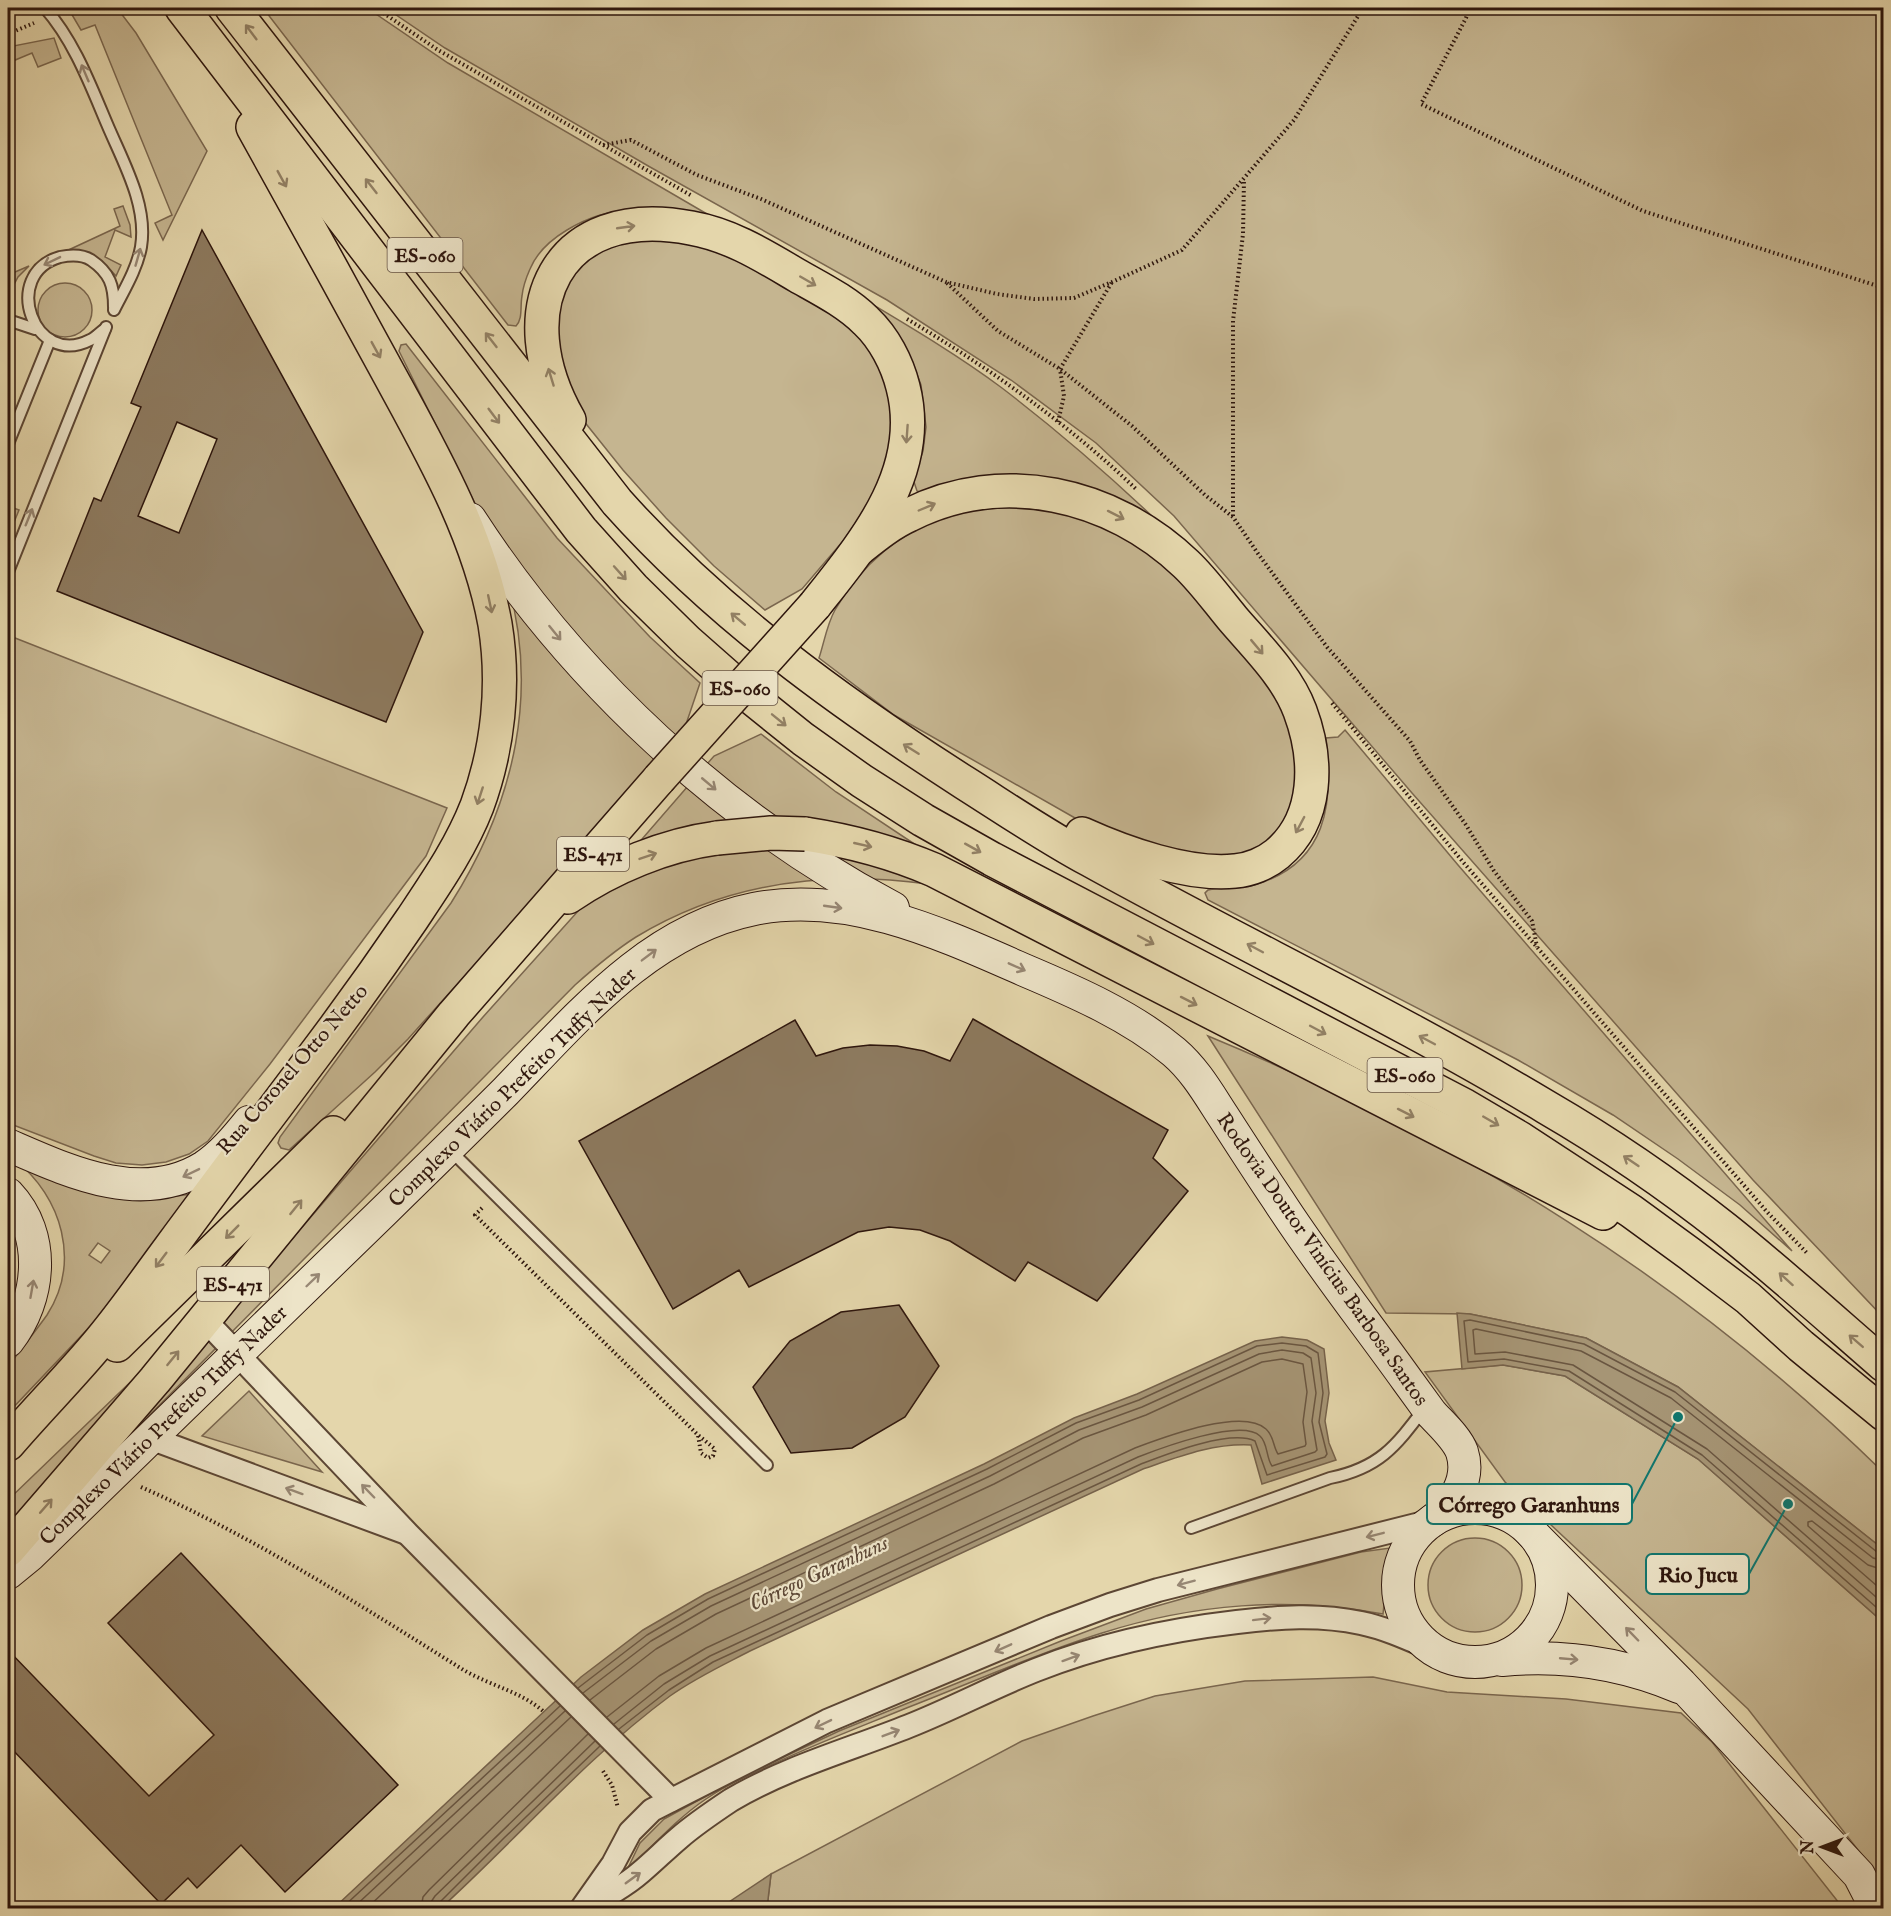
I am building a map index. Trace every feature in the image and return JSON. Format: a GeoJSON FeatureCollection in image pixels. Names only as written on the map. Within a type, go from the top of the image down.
{"type":"FeatureCollection","features":[{"type":"Feature","properties":{"kind":"main road","name":"ES-060"},"geometry":{"type":"LineString","coordinates":[[183,8],[581,530],[633,588],[680,635],[747,694],[803,739],[922,820],[1062,896],[1465,1106],[1521,1139],[1604,1192],[1690,1254],[1748,1298],[1801,1346],[1884,1414]]}},
{"type":"Feature","properties":{"kind":"main road","name":"ES-060"},"geometry":{"type":"LineString","coordinates":[[232,8],[617,502],[653,543],[695,583],[776,651],[902,743],[1087,858],[1488,1073],[1607,1144],[1721,1226],[1884,1365]]}},
{"type":"Feature","properties":{"kind":"main road"},"geometry":{"type":"LineString","coordinates":[[8,1444],[100,1341],[372,977],[440,878],[460,844],[477,807],[489,768],[497,729],[500,694],[495,626],[478,560],[447,483],[421,431],[204,36]]}},
{"type":"Feature","properties":{"kind":"main road"},"geometry":{"type":"LineString","coordinates":[[617,502],[564,410],[555,390],[543,350],[542,311],[546,293],[553,276],[564,261],[577,247],[592,237],[628,225],[691,228],[720,235],[749,247],[840,300],[867,321],[891,354],[906,397],[908,416],[905,453],[885,508],[860,548]]}},
{"type":"Feature","properties":{"kind":"main road"},"geometry":{"type":"LineString","coordinates":[[447,483],[490,549],[560,639],[613,697],[662,744],[767,830],[881,903],[942,934]]}},
{"type":"Feature","properties":{"kind":"main road"},"geometry":{"type":"LineString","coordinates":[[860,548],[883,530],[934,503],[990,490],[1048,492],[1106,510],[1134,525],[1186,564],[1275,669],[1299,708],[1309,741],[1312,773],[1306,814],[1298,831],[1286,846],[1263,862],[1236,871],[1181,866],[1122,851],[960,780]]}},
{"type":"Feature","properties":{"kind":"main road","name":"Complexo Viário Prefeito Tuffy Nader"},"geometry":{"type":"LineString","coordinates":[[15,1559],[204,1319],[454,1014],[814,604],[860,548]]}},
{"type":"Feature","properties":{"kind":"main road"},"geometry":{"type":"LineString","coordinates":[[527,930],[580,889],[609,873],[672,848],[717,838],[771,833],[805,834],[838,839],[903,857],[934,870],[1661,1245],[1754,1308],[1801,1346]]}},
{"type":"Feature","properties":{"kind":"main road","name":"Complexo Viário Prefeito Tuffy Nader"},"geometry":{"type":"LineString","coordinates":[[15,1559],[150,1438],[449,1148],[588,1007],[656,950],[684,933],[748,910],[780,904],[811,904],[854,910],[942,934],[1073,991],[1147,1032],[1192,1070]]}},
{"type":"Feature","properties":{"kind":"main road","name":"Rua Coronel Otto Netto"},"geometry":{"type":"LineString","coordinates":[[8,1145],[87,1177],[118,1183],[152,1185],[180,1178],[204,1167],[229,1146],[372,977]]}},
{"type":"Feature","properties":{"kind":"main road","name":"Complexo Viário Prefeito Tuffy Nader"},"geometry":{"type":"LineString","coordinates":[[8,1454],[454,1014]]}},
{"type":"Feature","properties":{"kind":"main road","name":"Rodovia Doutor Vinícius Barbosa Santos"},"geometry":{"type":"LineString","coordinates":[[1192,1070],[1284,1209],[1426,1406],[1461,1449],[1463,1475],[1460,1488],[1444,1513],[1432,1521]]}},
{"type":"Feature","properties":{"kind":"main road"},"geometry":{"type":"LineString","coordinates":[[8,1194],[16,1202],[30,1231],[35,1266],[32,1296],[18,1328],[8,1341]]}},
{"type":"Feature","properties":{"kind":"main road"},"geometry":{"type":"LineString","coordinates":[[1688,1691],[1657,1678],[1591,1661],[1524,1658],[1480,1668],[1448,1658],[1433,1657],[1414,1633],[1404,1615],[1398,1595],[1399,1574],[1405,1553],[1416,1535],[1432,1521],[1450,1512],[1471,1508],[1492,1510],[1512,1517],[1529,1530],[1688,1691],[1859,1875],[1876,1908]]}},
{"type":"Feature","properties":{"kind":"main road"},"geometry":{"type":"LineString","coordinates":[[1480,1668],[1510,1655],[1527,1643],[1540,1627],[1549,1608],[1552,1587],[1550,1566],[1542,1546],[1529,1530]]}},
{"type":"Feature","properties":{"kind":"street"},"geometry":{"type":"LineString","coordinates":[[204,1319],[408,1534],[671,1800]]}},
{"type":"Feature","properties":{"kind":"street"},"geometry":{"type":"LineString","coordinates":[[150,1438],[408,1534]]}},
{"type":"Feature","properties":{"kind":"street"},"geometry":{"type":"LineString","coordinates":[[582,1908],[613,1864],[630,1832],[651,1810],[827,1721],[1100,1608],[1158,1590],[1432,1521]]}},
{"type":"Feature","properties":{"kind":"street"},"geometry":{"type":"LineString","coordinates":[[582,1908],[640,1874],[700,1821],[762,1783],[831,1754],[911,1725],[1036,1670],[1087,1652],[1137,1638],[1192,1627],[1274,1617],[1300,1617],[1361,1623],[1396,1634],[1433,1657]]}},
{"type":"Feature","properties":{"kind":"lane"},"geometry":{"type":"LineString","coordinates":[[35,329],[27,312],[26,291],[34,273],[50,260],[69,255],[89,259],[105,272],[114,290],[114,310],[134,271],[141,246],[141,220],[133,185],[81,62],[45,8]]}},
{"type":"Feature","properties":{"kind":"lane"},"geometry":{"type":"LineString","coordinates":[[8,320],[35,329],[50,340],[70,345],[90,340],[106,327],[8,572]]}},
{"type":"Feature","properties":{"kind":"lane"},"geometry":{"type":"LineString","coordinates":[[8,444],[50,340]]}},
{"type":"Feature","properties":{"kind":"lane"},"geometry":{"type":"LineString","coordinates":[[449,1148],[767,1465]]}},
{"type":"Feature","properties":{"kind":"lane"},"geometry":{"type":"LineString","coordinates":[[1191,1528],[1330,1478],[1351,1474],[1375,1462],[1392,1449],[1426,1406]]}},
{"type":"Feature","properties":{"kind":"path"},"geometry":{"type":"LineString","coordinates":[[376,8],[438,50],[698,199]]}},
{"type":"Feature","properties":{"kind":"path"},"geometry":{"type":"LineString","coordinates":[[603,145],[631,140],[697,176],[761,199],[946,282],[997,294],[1034,299],[1074,298],[1182,250],[1294,120],[1364,8]]}},
{"type":"Feature","properties":{"kind":"path"},"geometry":{"type":"LineString","coordinates":[[1469,8],[1421,104],[1643,212],[1884,288]]}},
{"type":"Feature","properties":{"kind":"path"},"geometry":{"type":"LineString","coordinates":[[1233,517],[1233,321],[1243,234],[1244,178]]}},
{"type":"Feature","properties":{"kind":"path"},"geometry":{"type":"LineString","coordinates":[[946,282],[998,331],[1060,369],[1132,426],[1205,495],[1233,517],[1328,647],[1410,741],[1420,760],[1466,825],[1494,871],[1532,921],[1538,948]]}},
{"type":"Feature","properties":{"kind":"path"},"geometry":{"type":"LineString","coordinates":[[1058,422],[1064,396],[1060,369],[1112,282]]}},
{"type":"Feature","properties":{"kind":"path"},"geometry":{"type":"LineString","coordinates":[[902,316],[1008,384],[1058,422],[1144,496]]}},
{"type":"Feature","properties":{"kind":"path"},"geometry":{"type":"LineString","coordinates":[[1330,700],[1426,819],[1748,1190],[1811,1258]]}},
{"type":"Feature","properties":{"kind":"path"},"geometry":{"type":"LineString","coordinates":[[496,1195],[475,1215],[698,1435],[712,1445],[715,1449],[713,1456],[708,1458],[701,1453],[698,1435]]}},
{"type":"Feature","properties":{"kind":"path"},"geometry":{"type":"LineString","coordinates":[[136,1484],[262,1547],[475,1676],[530,1702]]}},
{"type":"Feature","properties":{"kind":"path"},"geometry":{"type":"LineString","coordinates":[[1433,1657],[1480,1668]]}},
{"type":"Feature","properties":{"kind":"shaded area"},"geometry":{"type":"Polygon","coordinates":[[[68,8],[117,8],[136,33],[207,151],[163,240],[155,223],[172,215],[95,25],[81,30],[68,8]]]}},
{"type":"Feature","properties":{"kind":"shaded area"},"geometry":{"type":"Polygon","coordinates":[[[263,8],[367,8],[448,63],[719,221],[642,210],[623,210],[586,220],[556,238],[537,257],[524,285],[520,320],[516,326],[508,325],[263,8]]]}},
{"type":"Feature","properties":{"kind":"shaded area"},"geometry":{"type":"Polygon","coordinates":[[[386,8],[1883,8],[1883,1317],[1753,1180],[1412,793],[1174,516],[1096,443],[1011,380],[887,300],[650,167],[445,48],[386,8]]]}},
{"type":"Feature","properties":{"kind":"shaded area"},"geometry":{"type":"Polygon","coordinates":[[[54,38],[61,58],[38,67],[32,53],[8,63],[8,47],[54,38]]]}},
{"type":"Feature","properties":{"kind":"shaded area"},"geometry":{"type":"Polygon","coordinates":[[[123,206],[130,225],[131,237],[115,230],[105,257],[121,265],[116,276],[98,261],[62,253],[120,226],[114,209],[123,206]]]}},
{"type":"Feature","properties":{"kind":"shaded area"},"geometry":{"type":"Polygon","coordinates":[[[656,233],[733,256],[843,318],[858,330],[889,377],[896,439],[872,500],[843,541],[802,589],[765,610],[714,566],[666,518],[583,420],[554,344],[562,292],[589,253],[656,233]]]}},
{"type":"Feature","properties":{"kind":"shaded area"},"geometry":{"type":"Polygon","coordinates":[[[29,266],[18,277],[8,296],[8,275],[29,266]]]}},
{"type":"Feature","properties":{"kind":"shaded area"},"geometry":{"type":"Polygon","coordinates":[[[60,283],[70,283],[80,287],[88,295],[92,310],[88,325],[80,333],[70,337],[60,337],[50,333],[42,325],[38,315],[38,305],[42,295],[50,287],[60,283]]]}},
{"type":"Feature","properties":{"kind":"shaded area"},"geometry":{"type":"Polygon","coordinates":[[[855,294],[948,351],[1002,388],[1095,464],[1182,545],[1157,524],[917,491],[913,479],[923,451],[926,427],[921,385],[913,364],[855,294]]]}},
{"type":"Feature","properties":{"kind":"shaded area"},"geometry":{"type":"Polygon","coordinates":[[[406,344],[557,538],[650,637],[700,683],[683,733],[408,1039],[289,1150],[281,1148],[278,1143],[280,1137],[451,903],[473,865],[492,825],[506,785],[516,744],[521,702],[521,660],[516,617],[505,573],[485,525],[399,351],[401,345],[406,344]]]}},
{"type":"Feature","properties":{"kind":"shaded area"},"geometry":{"type":"Polygon","coordinates":[[[1008,504],[1066,511],[1144,546],[1180,581],[1271,685],[1284,706],[1297,753],[1295,803],[1283,828],[1262,846],[1232,856],[1192,854],[1099,829],[1075,818],[894,715],[819,658],[835,610],[857,579],[883,552],[914,531],[949,515],[971,509],[1008,504]]]}},
{"type":"Feature","properties":{"kind":"shaded area"},"geometry":{"type":"Polygon","coordinates":[[[8,506],[19,510],[8,537],[8,506]]]}},
{"type":"Feature","properties":{"kind":"shaded area"},"geometry":{"type":"Polygon","coordinates":[[[10,636],[447,808],[426,856],[270,1064],[208,1141],[189,1154],[166,1162],[142,1165],[116,1163],[8,1123],[8,642],[10,636]]]}},
{"type":"Feature","properties":{"kind":"shaded area"},"geometry":{"type":"Polygon","coordinates":[[[1345,730],[1458,865],[1792,1251],[1740,1205],[1613,1115],[1518,1060],[1208,900],[1205,893],[1208,890],[1254,885],[1278,875],[1297,862],[1311,847],[1326,808],[1328,762],[1326,738],[1338,737],[1345,730]]]}},
{"type":"Feature","properties":{"kind":"shaded area"},"geometry":{"type":"Polygon","coordinates":[[[761,734],[836,792],[925,851],[928,884],[852,879],[814,880],[777,885],[705,904],[670,919],[628,942],[575,985],[128,1437],[124,1434],[483,1017],[714,756],[761,734]]]}},
{"type":"Feature","properties":{"kind":"shaded area"},"geometry":{"type":"Polygon","coordinates":[[[1208,1036],[1302,1077],[1393,1121],[1482,1169],[1567,1221],[1650,1277],[1731,1338],[1808,1402],[1883,1472],[1883,1549],[1678,1387],[1586,1338],[1470,1314],[1386,1313],[1208,1036]]]}},
{"type":"Feature","properties":{"kind":"shaded area"},"geometry":{"type":"Polygon","coordinates":[[[15,1160],[154,1199],[192,1194],[100,1316],[8,1413],[6,1383],[8,1367],[47,1315],[57,1295],[63,1274],[64,1252],[55,1211],[45,1192],[15,1160]],[[98,1243],[89,1255],[101,1263],[110,1251],[98,1243]]]}},
{"type":"Feature","properties":{"kind":"shaded area"},"geometry":{"type":"Polygon","coordinates":[[[174,1340],[8,1530],[8,1500],[174,1340]]]}},
{"type":"Feature","properties":{"kind":"shaded area"},"geometry":{"type":"Polygon","coordinates":[[[1503,1365],[1565,1376],[1698,1459],[1883,1622],[1883,1882],[1748,1709],[1505,1482],[1425,1372],[1503,1365]]]}},
{"type":"Feature","properties":{"kind":"shaded area"},"geometry":{"type":"Polygon","coordinates":[[[249,1391],[322,1472],[202,1436],[249,1391]]]}},
{"type":"Feature","properties":{"kind":"shaded area"},"geometry":{"type":"Polygon","coordinates":[[[1475,1538],[1493,1542],[1508,1552],[1518,1567],[1522,1585],[1518,1603],[1508,1618],[1493,1628],[1475,1632],[1457,1628],[1442,1618],[1432,1603],[1428,1585],[1432,1567],[1442,1552],[1457,1542],[1475,1538]]]}},
{"type":"Feature","properties":{"kind":"shaded area"},"geometry":{"type":"Polygon","coordinates":[[[1390,1548],[1383,1614],[1313,1605],[1277,1604],[1206,1609],[1136,1623],[1077,1641],[830,1739],[738,1780],[684,1815],[626,1872],[640,1843],[664,1819],[741,1777],[839,1731],[1146,1609],[1361,1552],[1390,1548]]]}},
{"type":"Feature","properties":{"kind":"shaded area"},"geometry":{"type":"Polygon","coordinates":[[[1373,1677],[1447,1692],[1566,1699],[1681,1713],[1712,1742],[1843,1908],[767,1908],[771,1874],[1022,1741],[1155,1696],[1245,1681],[1373,1677]]]}},
{"type":"Feature","properties":{"kind":"water"},"geometry":{"type":"Polygon","coordinates":[[[1457,1313],[1586,1338],[1678,1387],[1883,1549],[1883,1622],[1698,1459],[1565,1376],[1503,1365],[1462,1369],[1457,1313]]]}},
{"type":"Feature","properties":{"kind":"water"},"geometry":{"type":"Polygon","coordinates":[[[1282,1337],[1307,1340],[1324,1349],[1329,1393],[1325,1421],[1329,1443],[1336,1460],[1262,1484],[1251,1445],[1209,1449],[1143,1469],[750,1651],[689,1683],[610,1745],[441,1908],[334,1908],[581,1677],[643,1630],[705,1594],[984,1464],[1074,1418],[1137,1394],[1255,1341],[1282,1337]]]}},
{"type":"Feature","properties":{"kind":"water"},"geometry":{"type":"Polygon","coordinates":[[[771,1874],[767,1908],[720,1908],[771,1874]]]}},
{"type":"Feature","properties":{"kind":"building"},"geometry":{"type":"Polygon","coordinates":[[[202,230],[423,632],[386,722],[57,591],[94,498],[101,501],[141,407],[131,403],[202,230]],[[177,422],[138,516],[179,533],[217,439],[177,422]]]}},
{"type":"Feature","properties":{"kind":"building"},"geometry":{"type":"Polygon","coordinates":[[[973,1019],[1168,1130],[1153,1158],[1188,1191],[1097,1301],[1028,1262],[1015,1281],[950,1241],[920,1230],[889,1227],[858,1232],[749,1287],[739,1270],[673,1309],[579,1141],[795,1020],[816,1056],[843,1048],[870,1045],[897,1046],[924,1051],[950,1061],[973,1019]]]}},
{"type":"Feature","properties":{"kind":"building"},"geometry":{"type":"Polygon","coordinates":[[[899,1305],[939,1366],[905,1417],[852,1448],[791,1453],[753,1387],[790,1341],[841,1312],[899,1305]]]}},
{"type":"Feature","properties":{"kind":"building"},"geometry":{"type":"Polygon","coordinates":[[[181,1553],[398,1785],[285,1892],[241,1845],[197,1888],[188,1878],[161,1904],[8,1745],[8,1650],[149,1796],[214,1735],[108,1623],[181,1553]]]}},
{"type":"Feature","properties":{"kind":"place","name":"Córrego Garanhuns"},"geometry":{"type":"Point","coordinates":[1678,1417]}},
{"type":"Feature","properties":{"kind":"place","name":"Rio Jucu"},"geometry":{"type":"Point","coordinates":[1788,1504]}}]}
